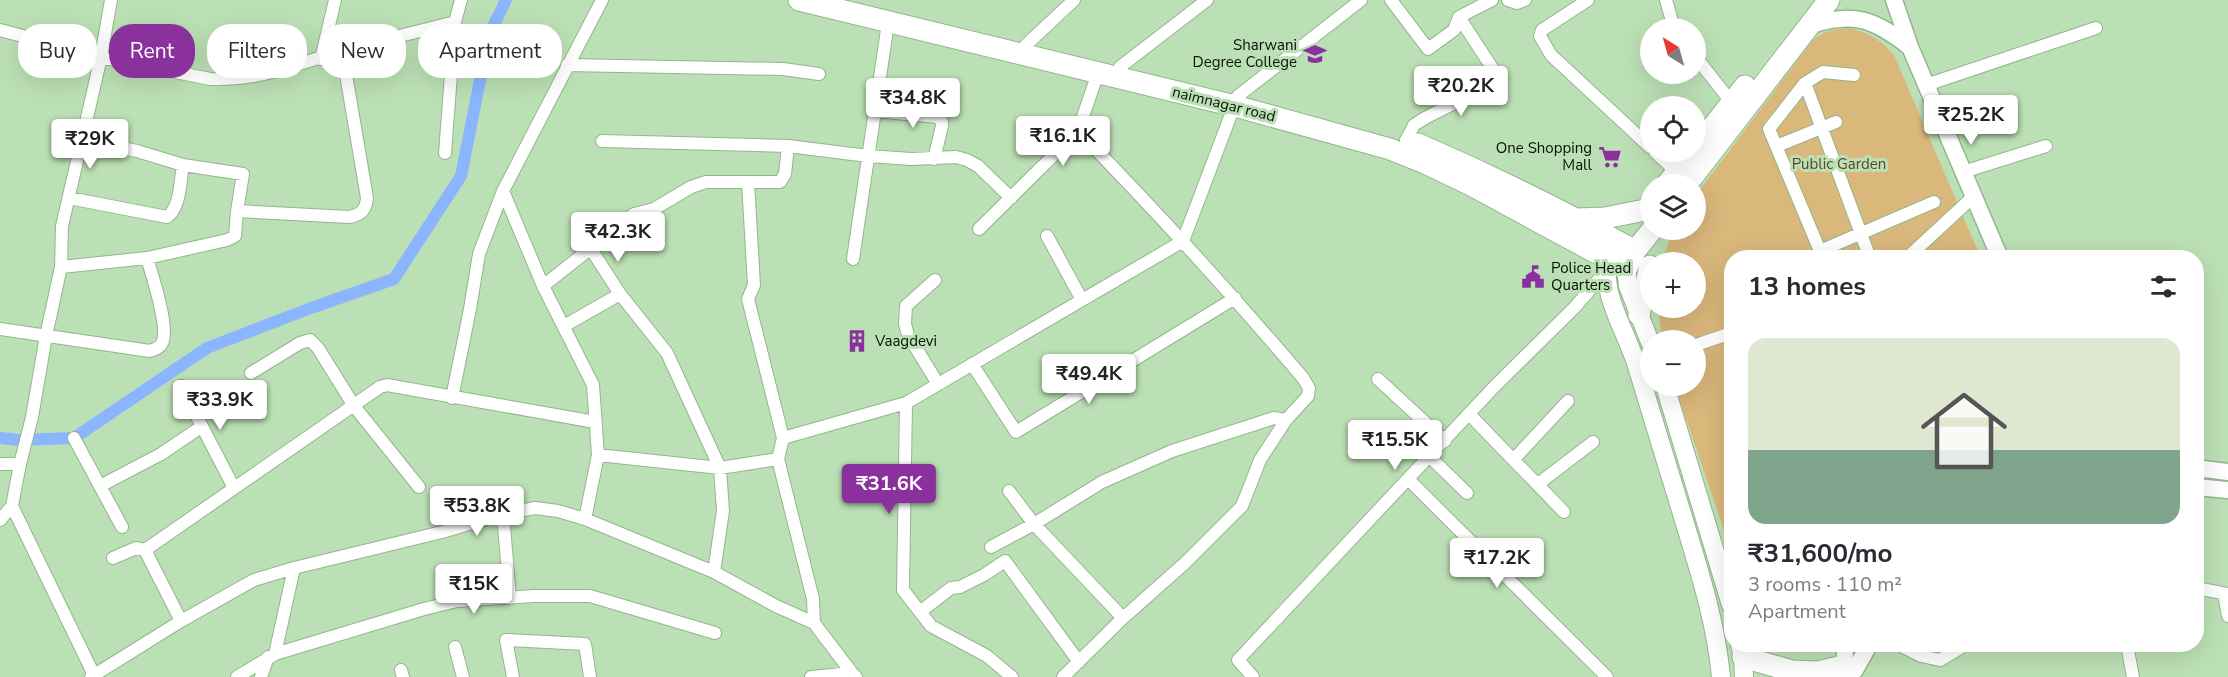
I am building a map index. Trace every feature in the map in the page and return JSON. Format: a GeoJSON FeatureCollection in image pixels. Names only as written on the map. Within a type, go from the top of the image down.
{"type":"FeatureCollection","features":[{"type":"Feature","properties":{"kind":"highway","name":"naimnagar road"},"geometry":{"type":"LineString","coordinates":[[799,0],[1098,73],[1236,101],[1355,138],[1425,163],[1533,218],[1628,260]]}},
{"type":"Feature","properties":{"kind":"highway"},"geometry":{"type":"LineString","coordinates":[[845,0],[1120,67],[1236,101],[1358,124],[1406,140],[1457,161],[1573,219],[1628,260]]}},
{"type":"Feature","properties":{"kind":"highway"},"geometry":{"type":"LineString","coordinates":[[1706,135],[1812,0]]}},
{"type":"Feature","properties":{"kind":"highway"},"geometry":{"type":"LineString","coordinates":[[1682,174],[1811,25],[1829,0]]}},
{"type":"Feature","properties":{"kind":"highway"},"geometry":{"type":"LineString","coordinates":[[1573,219],[1640,216]]}},
{"type":"Feature","properties":{"kind":"highway"},"geometry":{"type":"LineString","coordinates":[[1639,315],[1628,260],[1640,234]]}},
{"type":"Feature","properties":{"kind":"highway"},"geometry":{"type":"LineString","coordinates":[[1628,260],[1649,240]]}},
{"type":"Feature","properties":{"kind":"highway"},"geometry":{"type":"LineString","coordinates":[[1742,660],[1792,671],[1844,673]]}},
{"type":"Feature","properties":{"kind":"main road"},"geometry":{"type":"LineString","coordinates":[[1628,260],[1609,293],[1635,360],[1708,601],[1719,653],[1721,677]]}},
{"type":"Feature","properties":{"kind":"main road"},"geometry":{"type":"LineString","coordinates":[[1639,315],[1645,330]]}},
{"type":"Feature","properties":{"kind":"main road"},"geometry":{"type":"LineString","coordinates":[[1668,396],[1724,582]]}},
{"type":"Feature","properties":{"kind":"street"},"geometry":{"type":"LineString","coordinates":[[0,520],[12,506],[32,417],[61,267],[62,226],[101,57],[111,0]]}},
{"type":"Feature","properties":{"kind":"street"},"geometry":{"type":"LineString","coordinates":[[329,24],[334,0]]}},
{"type":"Feature","properties":{"kind":"street"},"geometry":{"type":"LineString","coordinates":[[445,153],[455,22],[461,0]]}},
{"type":"Feature","properties":{"kind":"street"},"geometry":{"type":"LineString","coordinates":[[452,398],[479,254],[502,191],[602,0]]}},
{"type":"Feature","properties":{"kind":"street"},"geometry":{"type":"LineString","coordinates":[[1026,45],[1074,0]]}},
{"type":"Feature","properties":{"kind":"street"},"geometry":{"type":"LineString","coordinates":[[1120,67],[1207,0]]}},
{"type":"Feature","properties":{"kind":"street"},"geometry":{"type":"LineString","coordinates":[[783,438],[906,403],[1183,241],[1236,101],[1361,0]]}},
{"type":"Feature","properties":{"kind":"street"},"geometry":{"type":"LineString","coordinates":[[1390,0],[1428,49],[1454,30],[1459,17],[1492,0]]}},
{"type":"Feature","properties":{"kind":"street"},"geometry":{"type":"LineString","coordinates":[[1508,0],[1517,3],[1524,0]]}},
{"type":"Feature","properties":{"kind":"street"},"geometry":{"type":"LineString","coordinates":[[1588,0],[1542,30],[1540,36],[1551,55],[1640,138]]}},
{"type":"Feature","properties":{"kind":"street"},"geometry":{"type":"LineString","coordinates":[[1666,0],[1671,18]]}},
{"type":"Feature","properties":{"kind":"street"},"geometry":{"type":"LineString","coordinates":[[1894,0],[1910,47],[1997,250]]}},
{"type":"Feature","properties":{"kind":"street"},"geometry":{"type":"LineString","coordinates":[[1406,140],[1414,125],[1425,118],[1500,81],[1459,17]]}},
{"type":"Feature","properties":{"kind":"street"},"geometry":{"type":"LineString","coordinates":[[1811,25],[1830,19],[1851,17],[1883,27],[1910,47]]}},
{"type":"Feature","properties":{"kind":"street"},"geometry":{"type":"LineString","coordinates":[[406,35],[455,22]]}},
{"type":"Feature","properties":{"kind":"street"},"geometry":{"type":"LineString","coordinates":[[853,259],[888,22]]}},
{"type":"Feature","properties":{"kind":"street"},"geometry":{"type":"LineString","coordinates":[[1926,85],[2096,28]]}},
{"type":"Feature","properties":{"kind":"street"},"geometry":{"type":"LineString","coordinates":[[0,30],[101,57],[210,79],[224,80],[265,75],[319,60]]}},
{"type":"Feature","properties":{"kind":"street"},"geometry":{"type":"LineString","coordinates":[[567,65],[783,69],[819,74]]}},
{"type":"Feature","properties":{"kind":"street"},"geometry":{"type":"LineString","coordinates":[[1706,70],[1732,103]]}},
{"type":"Feature","properties":{"kind":"street"},"geometry":{"type":"LineString","coordinates":[[1820,250],[1770,129],[1805,83],[1823,72],[1854,75]]}},
{"type":"Feature","properties":{"kind":"street"},"geometry":{"type":"LineString","coordinates":[[979,229],[1078,131],[1098,73]]}},
{"type":"Feature","properties":{"kind":"street"},"geometry":{"type":"LineString","coordinates":[[237,211],[349,217],[364,210],[367,198],[347,78]]}},
{"type":"Feature","properties":{"kind":"street"},"geometry":{"type":"LineString","coordinates":[[1805,83],[1867,250]]}},
{"type":"Feature","properties":{"kind":"street"},"geometry":{"type":"LineString","coordinates":[[875,111],[938,117],[942,126],[934,159]]}},
{"type":"Feature","properties":{"kind":"street"},"geometry":{"type":"LineString","coordinates":[[1777,146],[1836,123]]}},
{"type":"Feature","properties":{"kind":"street"},"geometry":{"type":"LineString","coordinates":[[1063,677],[1123,618],[1185,563],[1242,506],[1260,460],[1286,420],[1308,396],[1310,388],[1235,298],[1078,131]]}},
{"type":"Feature","properties":{"kind":"street"},"geometry":{"type":"LineString","coordinates":[[61,267],[147,258],[232,239],[236,230],[243,174],[183,165],[137,151],[82,140]]}},
{"type":"Feature","properties":{"kind":"street"},"geometry":{"type":"LineString","coordinates":[[602,141],[788,146],[911,159],[956,157],[978,166],[1011,198]]}},
{"type":"Feature","properties":{"kind":"street"},"geometry":{"type":"LineString","coordinates":[[543,286],[634,214],[654,208],[692,187],[706,182],[780,182],[785,174],[788,146]]}},
{"type":"Feature","properties":{"kind":"street"},"geometry":{"type":"LineString","coordinates":[[1963,172],[2046,146]]}},
{"type":"Feature","properties":{"kind":"street"},"geometry":{"type":"LineString","coordinates":[[1663,162],[1672,174]]}},
{"type":"Feature","properties":{"kind":"street"},"geometry":{"type":"LineString","coordinates":[[69,198],[167,217],[172,214],[176,206],[183,165]]}},
{"type":"Feature","properties":{"kind":"street"},"geometry":{"type":"LineString","coordinates":[[748,182],[754,285],[748,299],[783,438],[778,459],[813,600],[814,623]]}},
{"type":"Feature","properties":{"kind":"street"},"geometry":{"type":"LineString","coordinates":[[502,191],[543,286],[593,384],[598,455],[585,519]]}},
{"type":"Feature","properties":{"kind":"street"},"geometry":{"type":"LineString","coordinates":[[1916,250],[1974,196]]}},
{"type":"Feature","properties":{"kind":"street"},"geometry":{"type":"LineString","coordinates":[[1822,250],[1934,202]]}},
{"type":"Feature","properties":{"kind":"street"},"geometry":{"type":"LineString","coordinates":[[1047,236],[1082,300]]}},
{"type":"Feature","properties":{"kind":"street"},"geometry":{"type":"LineString","coordinates":[[591,249],[620,294],[667,353],[720,468],[723,511],[714,572]]}},
{"type":"Feature","properties":{"kind":"street"},"geometry":{"type":"LineString","coordinates":[[0,329],[150,351],[159,347],[162,343],[164,329],[147,258]]}},
{"type":"Feature","properties":{"kind":"street"},"geometry":{"type":"LineString","coordinates":[[1253,677],[1238,660],[1469,414],[1575,307],[1628,260]]}},
{"type":"Feature","properties":{"kind":"street"},"geometry":{"type":"LineString","coordinates":[[935,280],[906,306],[904,324],[908,335],[938,384]]}},
{"type":"Feature","properties":{"kind":"street"},"geometry":{"type":"LineString","coordinates":[[564,326],[620,294]]}},
{"type":"Feature","properties":{"kind":"street"},"geometry":{"type":"LineString","coordinates":[[972,364],[1016,432],[1235,298]]}},
{"type":"Feature","properties":{"kind":"street"},"geometry":{"type":"LineString","coordinates":[[1706,342],[1724,335]]}},
{"type":"Feature","properties":{"kind":"street"},"geometry":{"type":"LineString","coordinates":[[251,373],[300,343],[310,340],[318,348],[354,406],[420,487]]}},
{"type":"Feature","properties":{"kind":"street"},"geometry":{"type":"LineString","coordinates":[[1378,379],[1445,441]]}},
{"type":"Feature","properties":{"kind":"street"},"geometry":{"type":"LineString","coordinates":[[113,558],[136,548],[145,550],[380,387],[387,385],[596,423]]}},
{"type":"Feature","properties":{"kind":"street"},"geometry":{"type":"LineString","coordinates":[[181,386],[234,488]]}},
{"type":"Feature","properties":{"kind":"street"},"geometry":{"type":"LineString","coordinates":[[1514,459],[1568,401]]}},
{"type":"Feature","properties":{"kind":"street"},"geometry":{"type":"LineString","coordinates":[[906,403],[903,590],[931,626],[987,656],[1012,677]]}},
{"type":"Feature","properties":{"kind":"street"},"geometry":{"type":"LineString","coordinates":[[1469,414],[1564,512]]}},
{"type":"Feature","properties":{"kind":"street"},"geometry":{"type":"LineString","coordinates":[[991,547],[1034,524],[1102,482],[1172,451],[1274,418],[1286,420]]}},
{"type":"Feature","properties":{"kind":"street"},"geometry":{"type":"LineString","coordinates":[[100,486],[161,454],[201,427]]}},
{"type":"Feature","properties":{"kind":"street"},"geometry":{"type":"LineString","coordinates":[[74,438],[122,527]]}},
{"type":"Feature","properties":{"kind":"street"},"geometry":{"type":"LineString","coordinates":[[1538,484],[1593,442]]}},
{"type":"Feature","properties":{"kind":"street"},"geometry":{"type":"LineString","coordinates":[[598,455],[720,468],[778,459]]}},
{"type":"Feature","properties":{"kind":"street"},"geometry":{"type":"LineString","coordinates":[[1430,457],[1467,493]]}},
{"type":"Feature","properties":{"kind":"street"},"geometry":{"type":"LineString","coordinates":[[0,464],[21,461]]}},
{"type":"Feature","properties":{"kind":"street"},"geometry":{"type":"LineString","coordinates":[[2204,469],[2228,472]]}},
{"type":"Feature","properties":{"kind":"street"},"geometry":{"type":"LineString","coordinates":[[1408,479],[1607,677]]}},
{"type":"Feature","properties":{"kind":"street"},"geometry":{"type":"LineString","coordinates":[[2204,488],[2228,490]]}},
{"type":"Feature","properties":{"kind":"street"},"geometry":{"type":"LineString","coordinates":[[1009,491],[1034,524],[1123,618]]}},
{"type":"Feature","properties":{"kind":"street"},"geometry":{"type":"LineString","coordinates":[[12,506],[92,676],[240,586],[269,575],[442,532],[503,514],[535,508],[558,511],[585,519],[714,572],[776,606],[814,623],[854,675]]}},
{"type":"Feature","properties":{"kind":"street"},"geometry":{"type":"LineString","coordinates":[[503,514],[510,598]]}},
{"type":"Feature","properties":{"kind":"street"},"geometry":{"type":"LineString","coordinates":[[145,550],[181,621]]}},
{"type":"Feature","properties":{"kind":"street"},"geometry":{"type":"LineString","coordinates":[[920,612],[951,588],[960,587],[1005,561],[1079,662]]}},
{"type":"Feature","properties":{"kind":"street"},"geometry":{"type":"LineString","coordinates":[[261,677],[272,656],[294,568]]}},
{"type":"Feature","properties":{"kind":"street"},"geometry":{"type":"LineString","coordinates":[[2204,590],[2226,594],[2228,616]]}},
{"type":"Feature","properties":{"kind":"street"},"geometry":{"type":"LineString","coordinates":[[237,677],[272,656],[441,604],[510,598],[590,596],[716,633]]}},
{"type":"Feature","properties":{"kind":"street"},"geometry":{"type":"LineString","coordinates":[[513,677],[506,640],[585,644],[590,677]]}},
{"type":"Feature","properties":{"kind":"street"},"geometry":{"type":"LineString","coordinates":[[455,647],[463,677]]}},
{"type":"Feature","properties":{"kind":"street"},"geometry":{"type":"LineString","coordinates":[[1846,652],[1844,673],[1855,670],[1865,652]]}},
{"type":"Feature","properties":{"kind":"street"},"geometry":{"type":"LineString","coordinates":[[1913,652],[1940,660],[1953,652]]}},
{"type":"Feature","properties":{"kind":"street"},"geometry":{"type":"LineString","coordinates":[[2128,652],[2133,677]]}},
{"type":"Feature","properties":{"kind":"street"},"geometry":{"type":"LineString","coordinates":[[811,677],[854,675]]}},
{"type":"Feature","properties":{"kind":"green space","name":"Public Garden"},"geometry":{"type":"Polygon","coordinates":[[[1848,28],[1862,32],[1874,37],[1894,55],[1978,250],[1724,250],[1724,530],[1678,396],[1706,396],[1706,330],[1661,330],[1659,318],[1706,318],[1706,252],[1665,252],[1670,240],[1706,240],[1706,181],[1813,40],[1830,31],[1848,28]]]}},
{"type":"Feature","properties":{"kind":"waterway"},"geometry":{"type":"LineString","coordinates":[[0,438],[19,440],[74,438],[207,348],[394,279],[461,176],[489,35],[506,0]]}},
{"type":"Feature","properties":{"kind":"place","name":"Sharwani Degree College"},"geometry":{"type":"Point","coordinates":[1315,54]}},
{"type":"Feature","properties":{"kind":"place","name":"One Shopping Mall"},"geometry":{"type":"Point","coordinates":[1610,157]}},
{"type":"Feature","properties":{"kind":"place","name":"Police Head Quarters"},"geometry":{"type":"Point","coordinates":[1533,277]}},
{"type":"Feature","properties":{"kind":"place","name":"Vaagdevi"},"geometry":{"type":"Point","coordinates":[857,341]}}]}
